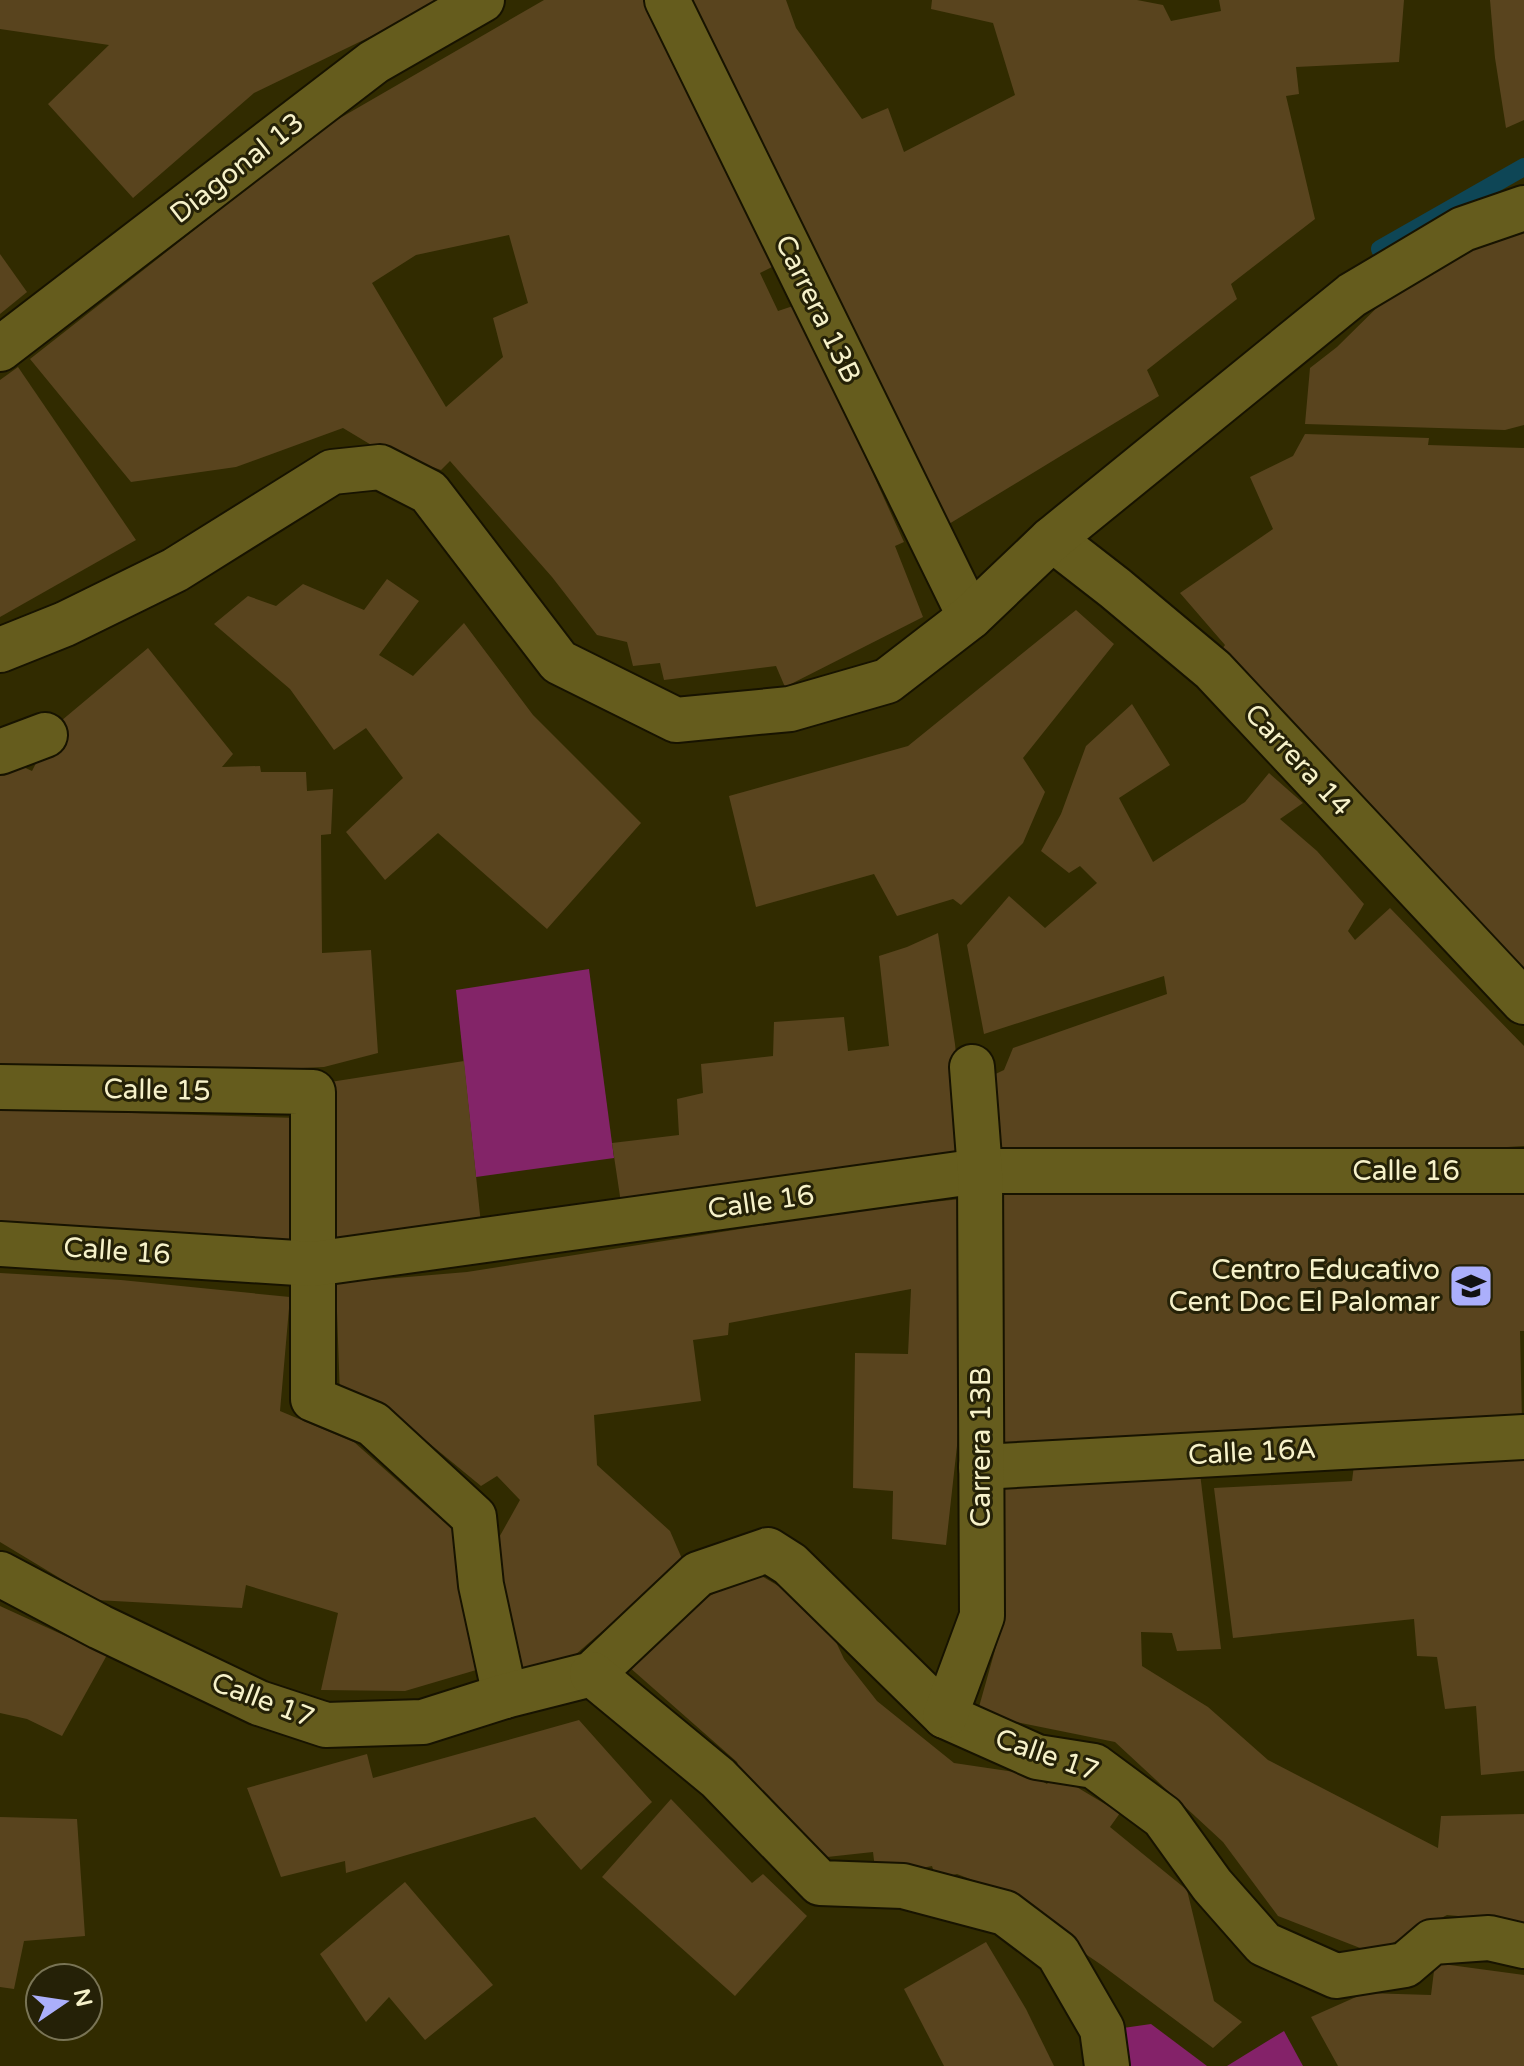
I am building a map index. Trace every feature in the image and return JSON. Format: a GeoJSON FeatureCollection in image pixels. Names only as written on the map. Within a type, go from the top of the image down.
{"type":"FeatureCollection","features":[{"type":"Feature","properties":{"kind":"street","name":"Diagonal 13"},"geometry":{"type":"LineString","coordinates":[[0,349],[374,62],[482,0]]}},
{"type":"Feature","properties":{"kind":"street","name":"Carrera 13B"},"geometry":{"type":"LineString","coordinates":[[667,0],[970,617]]}},
{"type":"Feature","properties":{"kind":"street"},"geometry":{"type":"LineString","coordinates":[[0,650],[65,624],[175,570],[332,472],[380,467],[429,492],[559,662],[676,720],[790,709],[887,681],[970,617],[1052,539],[1352,295],[1463,229],[1524,208]]}},
{"type":"Feature","properties":{"kind":"street","name":"Carrera 14"},"geometry":{"type":"LineString","coordinates":[[1052,539],[1213,670],[1524,1002]]}},
{"type":"Feature","properties":{"kind":"street"},"geometry":{"type":"LineString","coordinates":[[0,752],[45,735]]}},
{"type":"Feature","properties":{"kind":"street","name":"Carrera 13B"},"geometry":{"type":"LineString","coordinates":[[945,1716],[982,1616],[980,1171],[972,1067]]}},
{"type":"Feature","properties":{"kind":"street","name":"Calle 15"},"geometry":{"type":"LineString","coordinates":[[0,1087],[313,1092],[313,1264]]}},
{"type":"Feature","properties":{"kind":"street","name":"Calle 16"},"geometry":{"type":"LineString","coordinates":[[0,1244],[313,1264],[980,1171],[1524,1171]]}},
{"type":"Feature","properties":{"kind":"street"},"geometry":{"type":"LineString","coordinates":[[313,1264],[313,1399],[373,1424],[474,1517],[481,1585],[505,1696]]}},
{"type":"Feature","properties":{"kind":"street","name":"Calle 16A"},"geometry":{"type":"LineString","coordinates":[[981,1467],[1524,1437]]}},
{"type":"Feature","properties":{"kind":"street","name":"Calle 17"},"geometry":{"type":"LineString","coordinates":[[0,1574],[259,1703],[326,1725],[423,1722],[505,1696],[592,1674],[698,1574],[768,1550],[790,1564],[945,1716],[1037,1757],[1094,1766],[1163,1817],[1212,1885],[1264,1944],[1336,1976],[1405,1965],[1432,1942],[1489,1938],[1524,1946]]}},
{"type":"Feature","properties":{"kind":"street"},"geometry":{"type":"LineString","coordinates":[[592,1674],[718,1778],[820,1883],[903,1886],[1005,1913],[1058,1953],[1102,2029],[1107,2066]]}},
{"type":"Feature","properties":{"kind":"shaded area"},"geometry":{"type":"Polygon","coordinates":[[[589,969],[614,1158],[476,1177],[456,990],[589,969]]]}},
{"type":"Feature","properties":{"kind":"shaded area"},"geometry":{"type":"Polygon","coordinates":[[[1151,2024],[1207,2066],[1130,2066],[1123,2028],[1151,2024]]]}},
{"type":"Feature","properties":{"kind":"shaded area"},"geometry":{"type":"Polygon","coordinates":[[[1284,2031],[1303,2066],[1227,2066],[1284,2031]]]}},
{"type":"Feature","properties":{"kind":"building"},"geometry":{"type":"Polygon","coordinates":[[[0,0],[441,0],[254,93],[133,198],[48,104],[109,45],[0,29],[0,0]]]}},
{"type":"Feature","properties":{"kind":"building"},"geometry":{"type":"Polygon","coordinates":[[[544,0],[643,0],[774,266],[760,273],[778,311],[796,305],[904,542],[895,546],[923,617],[785,687],[776,666],[664,680],[660,663],[633,666],[627,642],[597,635],[552,577],[450,461],[441,470],[373,446],[343,428],[236,467],[131,482],[30,359],[328,125],[544,0]],[[509,235],[416,255],[372,283],[446,407],[503,357],[493,318],[528,303],[509,235]]]}},
{"type":"Feature","properties":{"kind":"building"},"geometry":{"type":"Polygon","coordinates":[[[687,0],[786,0],[796,28],[862,119],[888,108],[904,152],[1015,95],[993,23],[931,9],[932,0],[1137,0],[1163,5],[1171,21],[1221,11],[1219,0],[1404,0],[1399,62],[1296,67],[1299,94],[1286,96],[1315,219],[1231,284],[1237,299],[1147,370],[1159,396],[944,527],[687,0]]]}},
{"type":"Feature","properties":{"kind":"building"},"geometry":{"type":"Polygon","coordinates":[[[1490,0],[1524,0],[1524,120],[1506,128],[1495,58],[1490,0]]]}},
{"type":"Feature","properties":{"kind":"building"},"geometry":{"type":"Polygon","coordinates":[[[1524,223],[1524,425],[1505,430],[1305,424],[1310,368],[1337,347],[1407,278],[1524,223]]]}},
{"type":"Feature","properties":{"kind":"building"},"geometry":{"type":"Polygon","coordinates":[[[0,254],[27,292],[0,314],[0,254]]]}},
{"type":"Feature","properties":{"kind":"building"},"geometry":{"type":"Polygon","coordinates":[[[18,367],[136,540],[0,617],[0,380],[18,367]]]}},
{"type":"Feature","properties":{"kind":"building"},"geometry":{"type":"Polygon","coordinates":[[[1305,434],[1429,438],[1428,445],[1524,448],[1524,974],[1249,676],[1241,682],[1218,655],[1225,645],[1180,593],[1273,529],[1250,477],[1293,456],[1305,434]]]}},
{"type":"Feature","properties":{"kind":"building"},"geometry":{"type":"Polygon","coordinates":[[[387,579],[419,601],[379,655],[413,676],[464,623],[533,715],[641,823],[547,929],[438,833],[385,880],[346,832],[403,778],[366,728],[334,750],[290,689],[214,624],[248,596],[276,606],[303,584],[364,610],[387,579]]]}},
{"type":"Feature","properties":{"kind":"building"},"geometry":{"type":"Polygon","coordinates":[[[1076,610],[1114,644],[1023,758],[1045,792],[1023,843],[961,905],[953,899],[897,916],[874,874],[756,907],[729,796],[908,746],[1076,610]]]}},
{"type":"Feature","properties":{"kind":"building"},"geometry":{"type":"Polygon","coordinates":[[[148,648],[233,754],[222,767],[260,766],[261,772],[306,772],[307,791],[333,789],[331,834],[321,835],[322,953],[371,950],[378,1053],[324,1067],[258,1070],[0,1066],[0,756],[32,771],[55,726],[148,648]]]}},
{"type":"Feature","properties":{"kind":"building"},"geometry":{"type":"Polygon","coordinates":[[[1132,704],[1170,765],[1119,798],[1153,862],[1245,802],[1269,773],[1303,803],[1280,819],[1317,851],[1364,904],[1348,931],[1355,940],[1390,908],[1524,1046],[1524,1146],[1000,1160],[989,1077],[1004,1070],[1013,1048],[1167,994],[1164,976],[984,1034],[967,945],[1009,896],[1045,928],[1097,883],[1080,866],[1069,873],[1041,851],[1061,814],[1086,746],[1132,704]]]}},
{"type":"Feature","properties":{"kind":"building"},"geometry":{"type":"Polygon","coordinates":[[[938,933],[955,1044],[966,1158],[621,1203],[612,1143],[679,1135],[677,1099],[703,1093],[701,1064],[773,1056],[774,1022],[844,1017],[848,1051],[889,1046],[879,956],[938,933]]]}},
{"type":"Feature","properties":{"kind":"building"},"geometry":{"type":"Polygon","coordinates":[[[464,1061],[481,1224],[336,1245],[324,1083],[464,1061]]]}},
{"type":"Feature","properties":{"kind":"building"},"geometry":{"type":"Polygon","coordinates":[[[0,1109],[298,1118],[296,1249],[0,1228],[0,1109]]]}},
{"type":"Feature","properties":{"kind":"building"},"geometry":{"type":"Polygon","coordinates":[[[1405,1189],[1524,1193],[1524,1331],[1520,1331],[1522,1422],[997,1452],[1000,1191],[1405,1189]]]}},
{"type":"Feature","properties":{"kind":"building"},"geometry":{"type":"Polygon","coordinates":[[[970,1198],[957,1446],[946,1545],[892,1539],[893,1491],[853,1488],[855,1353],[908,1354],[911,1289],[729,1323],[728,1335],[693,1340],[701,1401],[594,1415],[597,1465],[670,1531],[683,1561],[575,1655],[515,1674],[492,1550],[520,1500],[497,1476],[481,1486],[379,1402],[340,1397],[336,1283],[467,1272],[867,1209],[970,1198]]]}},
{"type":"Feature","properties":{"kind":"building"},"geometry":{"type":"Polygon","coordinates":[[[0,1273],[121,1280],[290,1297],[280,1411],[354,1442],[453,1530],[483,1668],[405,1691],[321,1690],[338,1613],[246,1585],[242,1608],[96,1600],[0,1542],[0,1273]]]}},
{"type":"Feature","properties":{"kind":"building"},"geometry":{"type":"Polygon","coordinates":[[[1524,1455],[1524,1771],[1481,1775],[1476,1706],[1445,1709],[1437,1657],[1417,1656],[1414,1619],[1233,1638],[1214,1488],[1352,1481],[1354,1465],[1524,1455]]]}},
{"type":"Feature","properties":{"kind":"building"},"geometry":{"type":"Polygon","coordinates":[[[1200,1473],[1221,1649],[1177,1651],[1172,1633],[1141,1632],[1142,1666],[1208,1707],[1268,1760],[1438,1848],[1441,1816],[1524,1814],[1524,1922],[1447,1915],[1373,1953],[1278,1916],[1223,1842],[1115,1742],[977,1714],[1004,1618],[999,1600],[994,1485],[1200,1473]]]}},
{"type":"Feature","properties":{"kind":"building"},"geometry":{"type":"Polygon","coordinates":[[[753,1571],[804,1601],[830,1629],[844,1659],[877,1701],[954,1763],[1029,1774],[1047,1784],[1055,1774],[1120,1813],[1110,1827],[1187,1890],[1214,2001],[1242,2022],[1213,2048],[1103,1966],[983,1884],[957,1874],[936,1879],[932,1866],[876,1877],[873,1852],[827,1857],[744,1782],[737,1762],[628,1666],[668,1620],[753,1571]]]}},
{"type":"Feature","properties":{"kind":"building"},"geometry":{"type":"Polygon","coordinates":[[[0,1606],[107,1655],[62,1736],[27,1719],[0,1713],[0,1606]]]}},
{"type":"Feature","properties":{"kind":"building"},"geometry":{"type":"Polygon","coordinates":[[[579,1720],[652,1802],[581,1870],[535,1817],[346,1873],[345,1861],[281,1877],[247,1788],[367,1754],[373,1778],[579,1720]]]}},
{"type":"Feature","properties":{"kind":"building"},"geometry":{"type":"Polygon","coordinates":[[[671,1799],[752,1883],[763,1874],[807,1916],[735,1996],[602,1877],[671,1799]]]}},
{"type":"Feature","properties":{"kind":"building"},"geometry":{"type":"Polygon","coordinates":[[[0,1817],[77,1819],[85,1936],[24,1941],[14,1989],[0,1987],[0,1817]]]}},
{"type":"Feature","properties":{"kind":"building"},"geometry":{"type":"Polygon","coordinates":[[[405,1882],[493,1985],[425,2040],[389,1997],[366,2022],[320,1954],[405,1882]]]}},
{"type":"Feature","properties":{"kind":"building"},"geometry":{"type":"Polygon","coordinates":[[[986,1942],[1026,2009],[1054,2066],[944,2066],[904,1989],[986,1942]]]}},
{"type":"Feature","properties":{"kind":"building"},"geometry":{"type":"Polygon","coordinates":[[[1435,1963],[1524,1975],[1524,2066],[1338,2066],[1311,2017],[1365,1993],[1431,1995],[1435,1963]]]}},
{"type":"Feature","properties":{"kind":"waterway"},"geometry":{"type":"LineString","coordinates":[[1380,249],[1524,167]]}},
{"type":"Feature","properties":{"kind":"place","name":"Centro Educativo Cent Doc El Palomar"},"geometry":{"type":"Point","coordinates":[1471,1286]}}]}
